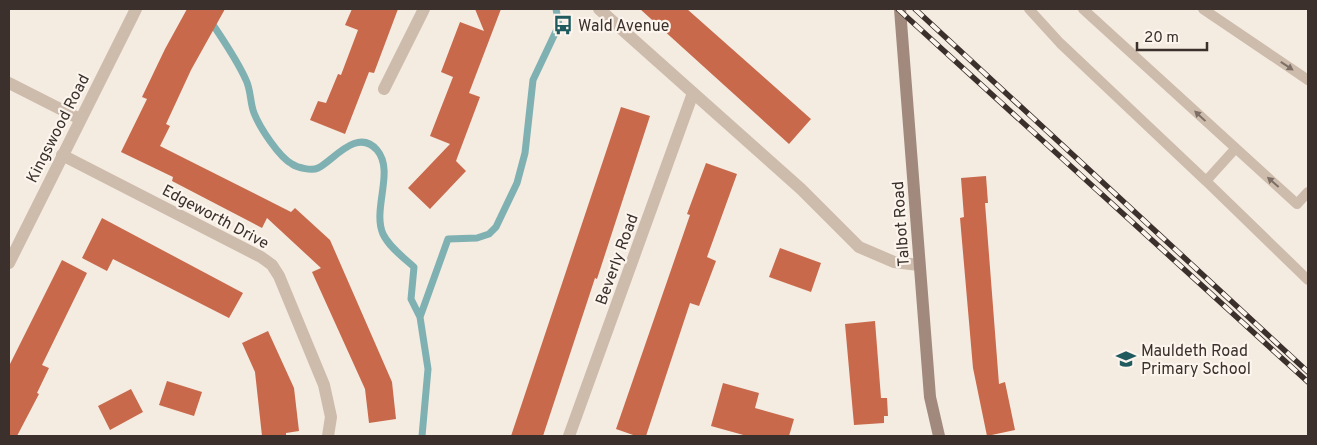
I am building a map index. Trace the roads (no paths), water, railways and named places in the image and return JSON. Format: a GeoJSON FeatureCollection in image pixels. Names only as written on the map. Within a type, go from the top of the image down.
{"type":"FeatureCollection","features":[{"type":"Feature","properties":{"kind":"street","name":"Kingswood Road"},"geometry":{"type":"LineString","coordinates":[[9,262],[136,9]]}},
{"type":"Feature","properties":{"kind":"street"},"geometry":{"type":"LineString","coordinates":[[384,89],[424,9]]}},
{"type":"Feature","properties":{"kind":"street"},"geometry":{"type":"LineString","coordinates":[[599,9],[801,189],[859,247],[894,262],[919,265]]}},
{"type":"Feature","properties":{"kind":"street","name":"Talbot Road"},"geometry":{"type":"LineString","coordinates":[[900,9],[930,396],[937,434]]}},
{"type":"Feature","properties":{"kind":"street"},"geometry":{"type":"LineString","coordinates":[[9,84],[80,119]]}},
{"type":"Feature","properties":{"kind":"street","name":"Beverly Road"},"geometry":{"type":"LineString","coordinates":[[569,436],[693,93]]}},
{"type":"Feature","properties":{"kind":"street","name":"Edgeworth Drive"},"geometry":{"type":"LineString","coordinates":[[62,154],[261,257],[272,265],[279,276],[324,385],[331,417],[328,436]]}},
{"type":"Feature","properties":{"kind":"lane"},"geometry":{"type":"LineString","coordinates":[[1029,9],[1060,43],[1308,280]]}},
{"type":"Feature","properties":{"kind":"lane"},"geometry":{"type":"LineString","coordinates":[[1084,9],[1297,204],[1308,192]]}},
{"type":"Feature","properties":{"kind":"lane"},"geometry":{"type":"LineString","coordinates":[[1203,9],[1308,80]]}},
{"type":"Feature","properties":{"kind":"lane"},"geometry":{"type":"LineString","coordinates":[[1206,181],[1235,149]]}},
{"type":"Feature","properties":{"kind":"waterway"},"geometry":{"type":"LineString","coordinates":[[203,9],[242,71],[248,84],[254,113],[270,142],[281,155],[301,168],[315,169],[346,148],[361,142],[369,144],[377,150],[382,159],[384,179],[380,224],[383,234],[393,248],[414,267],[411,299],[420,317],[428,369],[422,436]]}},
{"type":"Feature","properties":{"kind":"waterway"},"geometry":{"type":"LineString","coordinates":[[420,317],[448,239],[477,238],[489,234],[496,227],[517,183],[525,153],[533,80],[559,25],[556,9]]}},
{"type":"Feature","properties":{"kind":"railway"},"geometry":{"type":"LineString","coordinates":[[898,9],[1308,382]]}},
{"type":"Feature","properties":{"kind":"railway"},"geometry":{"type":"LineString","coordinates":[[915,9],[1308,372]]}},
{"type":"Feature","properties":{"kind":"place","name":"Wald Avenue"},"geometry":{"type":"Point","coordinates":[563,25]}},
{"type":"Feature","properties":{"kind":"place","name":"Mauldeth Road Primary School"},"geometry":{"type":"Point","coordinates":[1126,359]}}]}
